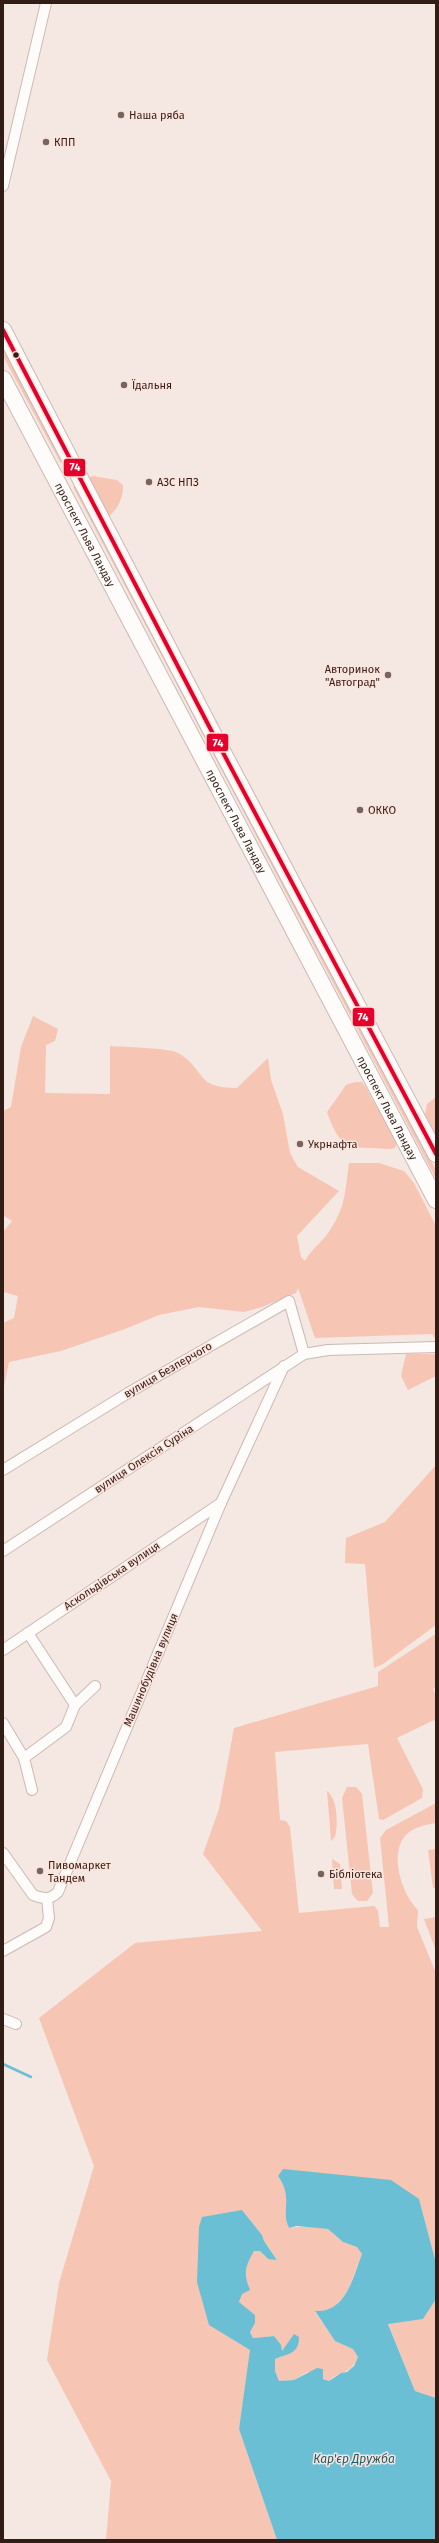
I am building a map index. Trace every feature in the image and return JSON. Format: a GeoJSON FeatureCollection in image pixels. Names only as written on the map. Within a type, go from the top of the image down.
{"type":"FeatureCollection","features":[{"type":"Feature","properties":{"kind":"main road","name":"проспект Льва Ландау"},"geometry":{"type":"LineString","coordinates":[[3,330],[211,730],[436,1154]]}},
{"type":"Feature","properties":{"kind":"main road","name":"проспект Льва Ландау"},"geometry":{"type":"LineString","coordinates":[[3,379],[436,1200]]}},
{"type":"Feature","properties":{"kind":"main road"},"geometry":{"type":"LineString","coordinates":[[54,476],[74,466]]}},
{"type":"Feature","properties":{"kind":"street"},"geometry":{"type":"LineString","coordinates":[[3,186],[46,3]]}},
{"type":"Feature","properties":{"kind":"street","name":"вулиця Безперчого"},"geometry":{"type":"LineString","coordinates":[[3,1470],[128,1392],[290,1301],[304,1354]]}},
{"type":"Feature","properties":{"kind":"street"},"geometry":{"type":"LineString","coordinates":[[304,1354],[331,1350],[436,1347]]}},
{"type":"Feature","properties":{"kind":"street","name":"вулиця Олексія Суріна"},"geometry":{"type":"LineString","coordinates":[[3,1552],[304,1354]]}},
{"type":"Feature","properties":{"kind":"street","name":"Машинобудівна вулиця"},"geometry":{"type":"LineString","coordinates":[[47,1899],[53,1897],[58,1892],[221,1503],[284,1366]]}},
{"type":"Feature","properties":{"kind":"street","name":"Аскольдівська вулиця"},"geometry":{"type":"LineString","coordinates":[[3,1650],[221,1503]]}},
{"type":"Feature","properties":{"kind":"street"},"geometry":{"type":"LineString","coordinates":[[28,1633],[75,1705]]}},
{"type":"Feature","properties":{"kind":"street"},"geometry":{"type":"LineString","coordinates":[[24,1758],[66,1726],[75,1705],[95,1686]]}},
{"type":"Feature","properties":{"kind":"street"},"geometry":{"type":"LineString","coordinates":[[3,1723],[24,1758],[32,1790]]}},
{"type":"Feature","properties":{"kind":"street"},"geometry":{"type":"LineString","coordinates":[[3,1853],[29,1891],[33,1895],[47,1899],[49,1918],[46,1927],[3,1951]]}},
{"type":"Feature","properties":{"kind":"street"},"geometry":{"type":"LineString","coordinates":[[3,2019],[16,2024]]}},
{"type":"Feature","properties":{"kind":"shaded area"},"geometry":{"type":"Polygon","coordinates":[[[3,347],[63,460],[62,462],[60,462],[3,356],[3,347]]]}},
{"type":"Feature","properties":{"kind":"shaded area"},"geometry":{"type":"Polygon","coordinates":[[[92,476],[117,480],[123,485],[122,494],[117,508],[107,517],[89,478],[92,476]]]}},
{"type":"Feature","properties":{"kind":"shaded area"},"geometry":{"type":"Polygon","coordinates":[[[76,486],[436,1170],[436,1179],[73,487],[76,486]]]}},
{"type":"Feature","properties":{"kind":"shaded area"},"geometry":{"type":"Polygon","coordinates":[[[33,1016],[58,1029],[55,1041],[46,1045],[45,1093],[110,1094],[110,1046],[173,1051],[187,1059],[207,1081],[214,1085],[223,1087],[237,1088],[268,1058],[271,1080],[283,1114],[290,1153],[298,1167],[339,1191],[297,1236],[301,1257],[305,1261],[327,1234],[335,1221],[344,1198],[349,1163],[379,1163],[404,1171],[414,1183],[436,1226],[436,1340],[432,1334],[315,1338],[298,1288],[296,1293],[262,1307],[244,1312],[199,1307],[159,1315],[125,1329],[61,1351],[9,1362],[3,1391],[3,1323],[14,1318],[18,1296],[3,1292],[3,1232],[12,1221],[3,1215],[3,1111],[11,1107],[21,1047],[33,1016]]]}},
{"type":"Feature","properties":{"kind":"shaded area"},"geometry":{"type":"Polygon","coordinates":[[[355,1082],[362,1082],[390,1125],[398,1139],[395,1148],[363,1148],[348,1144],[338,1136],[334,1130],[327,1112],[346,1085],[355,1082]]]}},
{"type":"Feature","properties":{"kind":"shaded area"},"geometry":{"type":"Polygon","coordinates":[[[436,1097],[436,1136],[425,1114],[427,1104],[436,1097]]]}},
{"type":"Feature","properties":{"kind":"shaded area"},"geometry":{"type":"Polygon","coordinates":[[[406,1354],[436,1354],[436,1376],[408,1390],[401,1376],[406,1354]]]}},
{"type":"Feature","properties":{"kind":"shaded area"},"geometry":{"type":"Polygon","coordinates":[[[436,1465],[436,1625],[383,1664],[374,1668],[365,1564],[345,1563],[346,1538],[385,1522],[436,1465]]]}},
{"type":"Feature","properties":{"kind":"shaded area"},"geometry":{"type":"Polygon","coordinates":[[[436,1634],[436,1687],[433,1689],[436,1696],[436,1723],[434,1720],[397,1738],[423,1789],[422,1798],[383,1820],[379,1819],[368,1744],[275,1752],[280,1820],[286,1821],[290,1827],[299,1913],[374,1906],[378,1910],[380,1927],[389,1927],[380,1838],[386,1830],[436,1803],[436,1823],[415,1828],[405,1836],[400,1844],[398,1864],[403,1885],[412,1903],[418,1910],[417,1927],[436,1973],[436,2263],[419,2199],[278,2176],[285,2191],[286,2215],[289,2228],[308,2226],[328,2229],[343,2242],[358,2247],[362,2254],[347,2292],[335,2306],[326,2310],[315,2312],[335,2341],[353,2348],[358,2357],[355,2363],[348,2370],[333,2377],[329,2381],[307,2372],[294,2380],[279,2381],[275,2371],[275,2359],[281,2356],[287,2345],[282,2351],[274,2336],[253,2338],[250,2331],[255,2323],[255,2315],[239,2302],[247,2264],[254,2251],[260,2251],[268,2259],[277,2259],[264,2241],[262,2235],[242,2210],[209,2324],[251,2350],[239,2429],[277,2540],[106,2540],[111,2481],[47,2360],[59,2283],[94,2166],[39,2018],[135,1943],[262,1931],[203,1854],[219,1809],[234,1728],[378,1686],[378,1672],[436,1634]]]}},
{"type":"Feature","properties":{"kind":"shaded area"},"geometry":{"type":"Polygon","coordinates":[[[347,1787],[356,1787],[362,1794],[373,1893],[367,1901],[358,1901],[352,1894],[342,1798],[347,1787]]]}},
{"type":"Feature","properties":{"kind":"shaded area"},"geometry":{"type":"Polygon","coordinates":[[[327,1791],[333,1800],[337,1820],[335,1837],[331,1841],[327,1791]]]}},
{"type":"Feature","properties":{"kind":"shaded area"},"geometry":{"type":"Polygon","coordinates":[[[436,1849],[436,1888],[433,1888],[428,1850],[436,1849]]]}},
{"type":"Feature","properties":{"kind":"shaded area"},"geometry":{"type":"Polygon","coordinates":[[[332,1859],[340,1864],[342,1889],[334,1889],[332,1859]]]}},
{"type":"Feature","properties":{"kind":"shaded area"},"geometry":{"type":"Polygon","coordinates":[[[436,1917],[436,1951],[424,1919],[436,1917]]]}},
{"type":"Feature","properties":{"kind":"shaded area"},"geometry":{"type":"Polygon","coordinates":[[[436,2299],[436,2398],[415,2391],[388,2323],[423,2319],[436,2299]]]}},
{"type":"Feature","properties":{"kind":"water","name":"Кар'єр Дружба"},"geometry":{"type":"Polygon","coordinates":[[[283,2169],[391,2180],[419,2199],[436,2263],[436,2299],[423,2319],[388,2324],[415,2391],[436,2398],[436,2540],[277,2540],[239,2429],[250,2350],[209,2325],[197,2282],[199,2227],[202,2217],[242,2210],[262,2235],[264,2241],[277,2260],[268,2259],[260,2251],[254,2251],[247,2266],[246,2279],[250,2290],[242,2294],[239,2302],[255,2315],[255,2323],[250,2332],[253,2338],[274,2336],[281,2345],[282,2351],[294,2334],[299,2337],[299,2343],[295,2350],[275,2359],[275,2371],[279,2381],[294,2380],[317,2368],[323,2369],[323,2379],[329,2381],[341,2373],[347,2372],[354,2366],[358,2357],[353,2349],[335,2341],[315,2311],[326,2310],[341,2300],[347,2292],[362,2254],[357,2247],[343,2242],[328,2229],[297,2226],[289,2228],[286,2216],[285,2191],[278,2176],[283,2169]]]}},
{"type":"Feature","properties":{"kind":"waterway"},"geometry":{"type":"LineString","coordinates":[[3,2064],[31,2077]]}},
{"type":"Feature","properties":{"kind":"transit line","name":"74"},"geometry":{"type":"LineString","coordinates":[[3,330],[211,730],[436,1154]]}},
{"type":"Feature","properties":{"kind":"place","name":"Наша ряба"},"geometry":{"type":"Point","coordinates":[121,115]}},
{"type":"Feature","properties":{"kind":"place","name":"КПП"},"geometry":{"type":"Point","coordinates":[46,142]}},
{"type":"Feature","properties":{"kind":"place","name":"Їдальня"},"geometry":{"type":"Point","coordinates":[124,385]}},
{"type":"Feature","properties":{"kind":"place","name":"АЗС НПЗ"},"geometry":{"type":"Point","coordinates":[149,482]}},
{"type":"Feature","properties":{"kind":"place","name":"Авторинок \"Автоград\""},"geometry":{"type":"Point","coordinates":[388,675]}},
{"type":"Feature","properties":{"kind":"place","name":"ОККО"},"geometry":{"type":"Point","coordinates":[360,810]}},
{"type":"Feature","properties":{"kind":"place","name":"Укрнафта"},"geometry":{"type":"Point","coordinates":[300,1144]}},
{"type":"Feature","properties":{"kind":"place","name":"Пивомаркет Тандем"},"geometry":{"type":"Point","coordinates":[40,1871]}},
{"type":"Feature","properties":{"kind":"place","name":"Бібліотека"},"geometry":{"type":"Point","coordinates":[321,1874]}}]}
